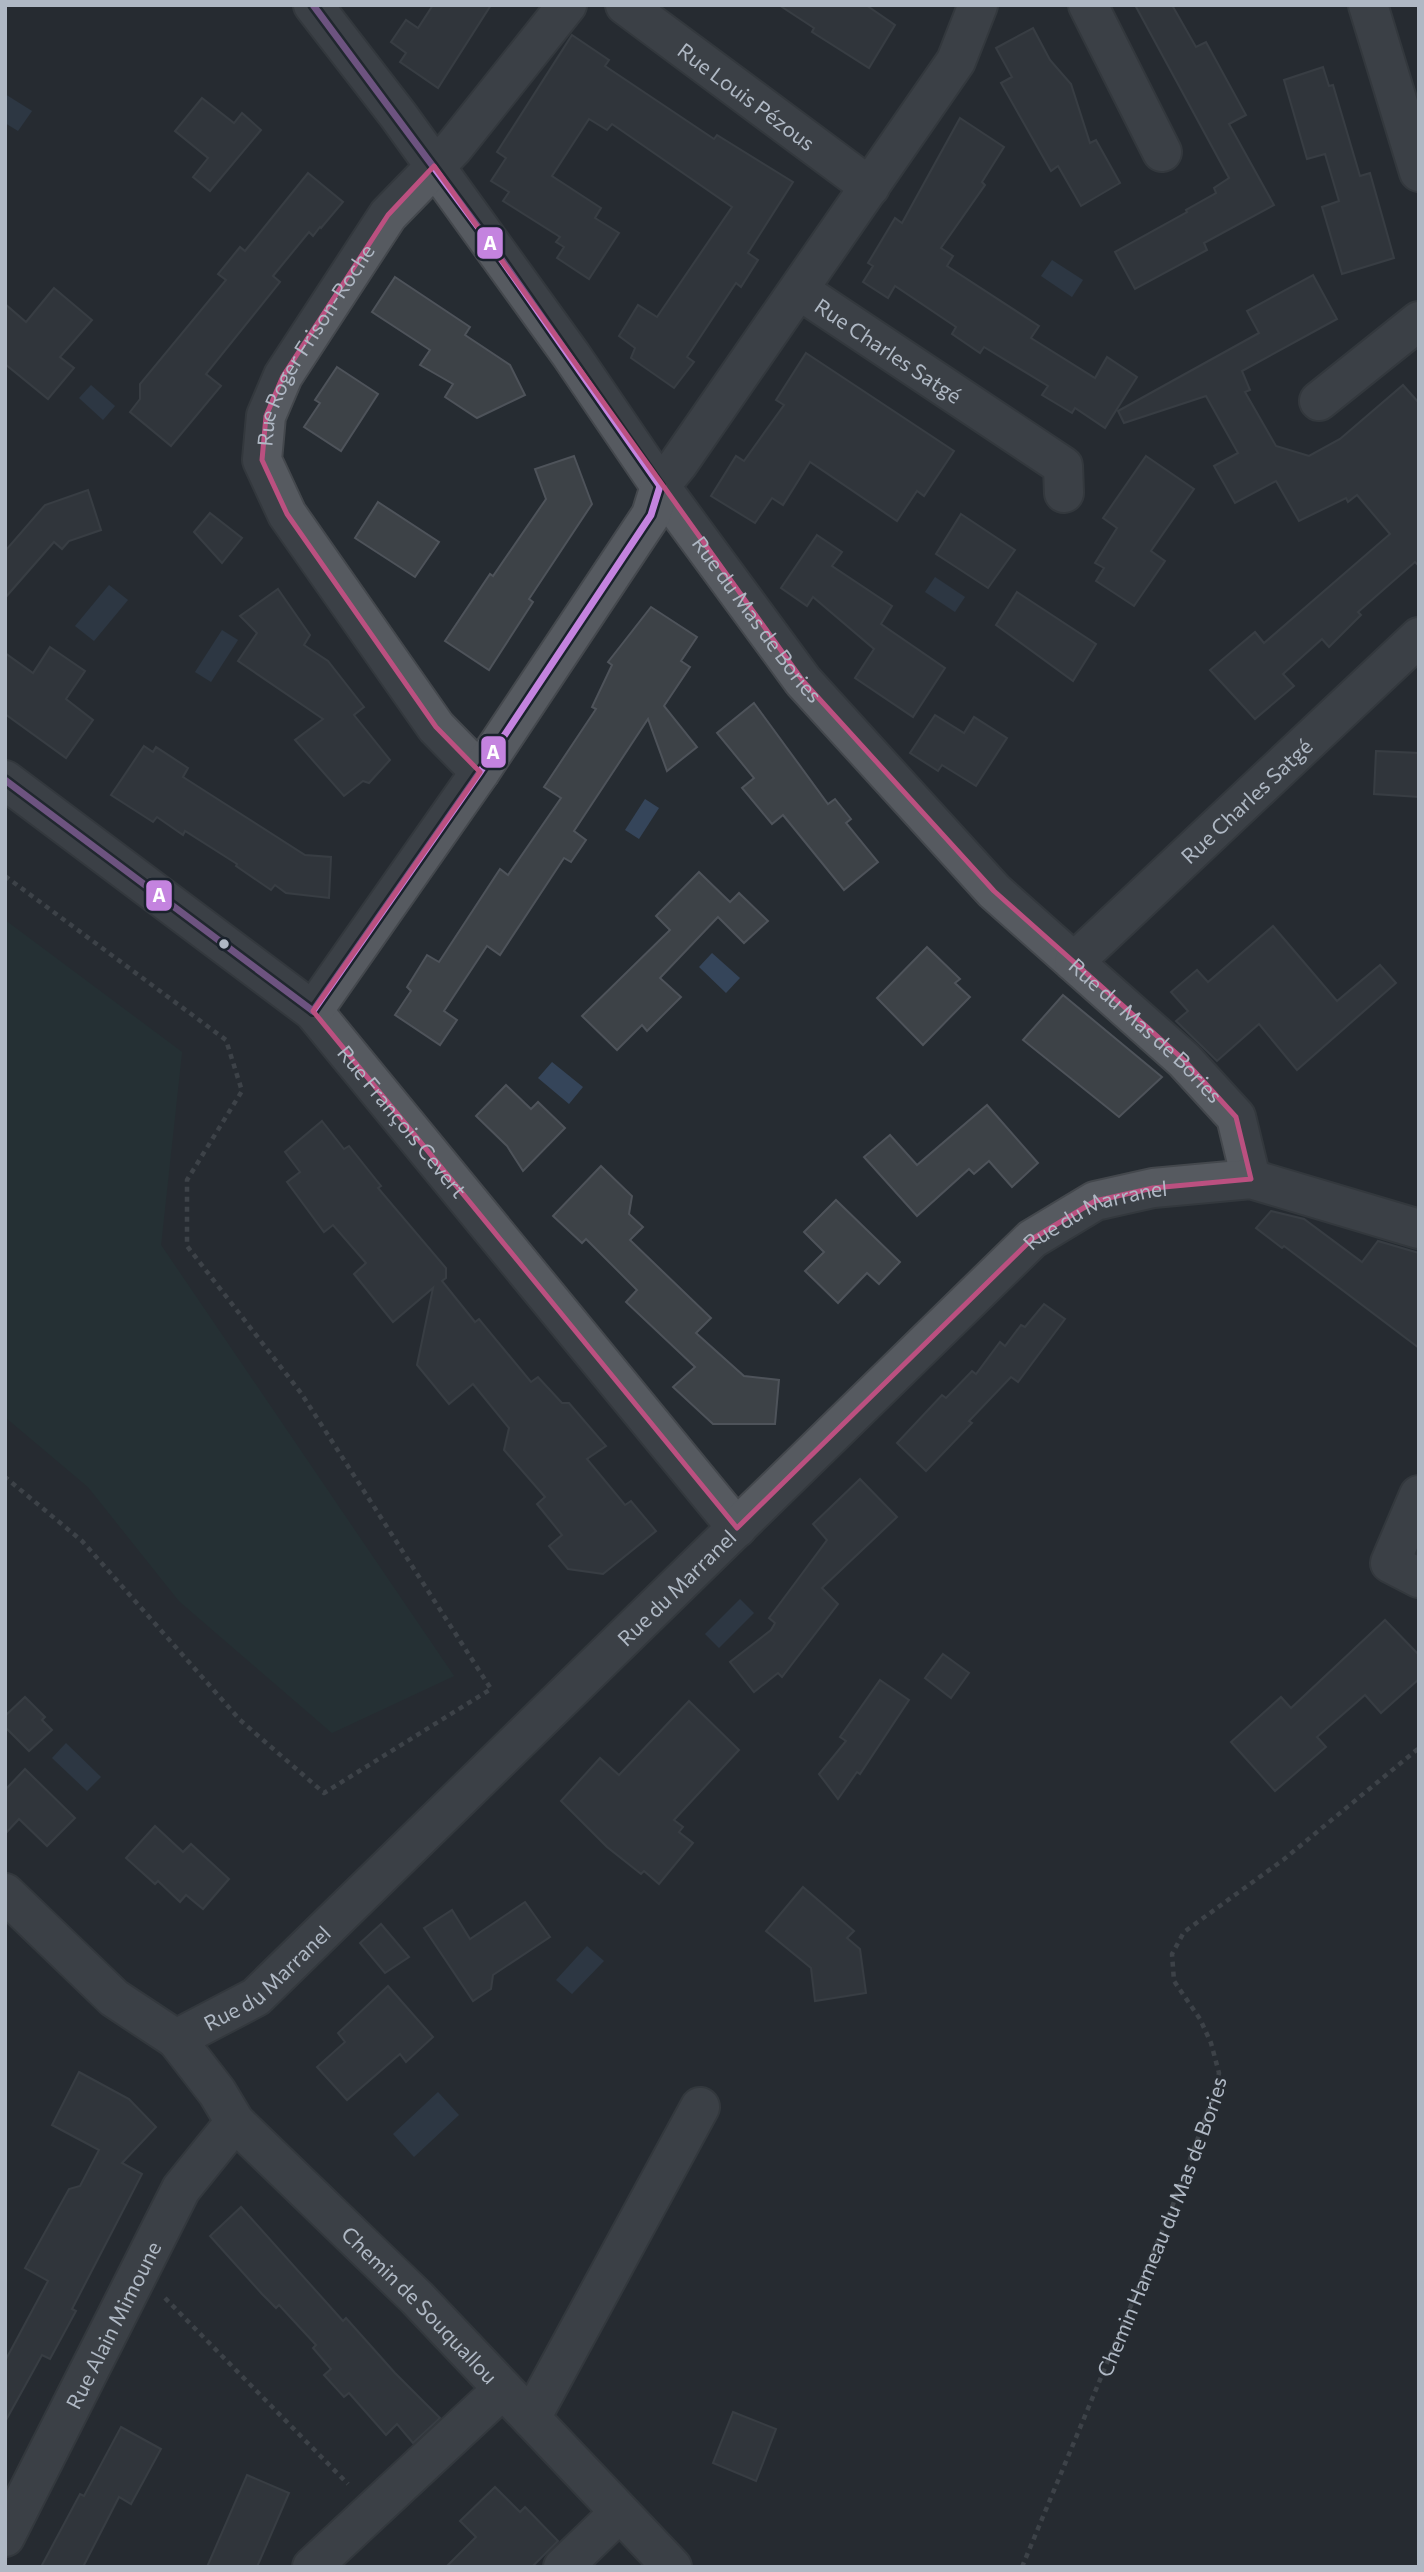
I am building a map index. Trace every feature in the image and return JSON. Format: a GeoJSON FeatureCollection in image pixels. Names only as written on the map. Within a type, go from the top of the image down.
{"type":"FeatureCollection","features":[{"type":"Feature","properties":{"kind":"street","name":"Rue du Mas de Bories"},"geometry":{"type":"LineString","coordinates":[[313,5],[398,115],[571,355],[660,486],[803,681],[994,891],[1184,1060],[1236,1117],[1251,1179]]}},
{"type":"Feature","properties":{"kind":"street"},"geometry":{"type":"LineString","coordinates":[[434,166],[454,147],[568,5]]}},
{"type":"Feature","properties":{"kind":"street","name":"Rue Louis Pézous"},"geometry":{"type":"LineString","coordinates":[[625,5],[870,187]]}},
{"type":"Feature","properties":{"kind":"street","name":"Rue Charles Satgé"},"geometry":{"type":"LineString","coordinates":[[313,1011],[481,772],[651,514],[660,486],[678,464],[956,61],[978,5]]}},
{"type":"Feature","properties":{"kind":"street"},"geometry":{"type":"LineString","coordinates":[[1088,5],[1162,152]]}},
{"type":"Feature","properties":{"kind":"street"},"geometry":{"type":"LineString","coordinates":[[1368,5],[1419,172]]}},
{"type":"Feature","properties":{"kind":"street","name":"Rue Roger Frison-Roche"},"geometry":{"type":"LineString","coordinates":[[434,166],[388,215],[283,376],[266,416],[262,460],[287,514],[436,727],[481,772]]}},
{"type":"Feature","properties":{"kind":"street","name":"Rue Charles Satgé"},"geometry":{"type":"LineString","coordinates":[[799,290],[1063,466],[1064,494]]}},
{"type":"Feature","properties":{"kind":"street"},"geometry":{"type":"LineString","coordinates":[[1319,401],[1419,321]]}},
{"type":"Feature","properties":{"kind":"street","name":"Rue Charles Satgé"},"geometry":{"type":"LineString","coordinates":[[1074,962],[1419,637]]}},
{"type":"Feature","properties":{"kind":"street","name":"Rue François Cevert"},"geometry":{"type":"LineString","coordinates":[[5,780],[313,1011],[737,1528]]}},
{"type":"Feature","properties":{"kind":"street","name":"Rue du Marranel"},"geometry":{"type":"LineString","coordinates":[[176,2039],[256,1997],[1032,1239],[1094,1201],[1153,1188],[1251,1179],[1419,1229]]}},
{"type":"Feature","properties":{"kind":"street"},"geometry":{"type":"LineString","coordinates":[[1419,1495],[1390,1563],[1419,1578]]}},
{"type":"Feature","properties":{"kind":"street"},"geometry":{"type":"LineString","coordinates":[[5,1893],[114,1998],[176,2039]]}},
{"type":"Feature","properties":{"kind":"street","name":"Chemin de Souquallou"},"geometry":{"type":"LineString","coordinates":[[176,2039],[217,2092],[235,2122],[417,2298],[672,2567]]}},
{"type":"Feature","properties":{"kind":"street"},"geometry":{"type":"LineString","coordinates":[[531,2418],[700,2107]]}},
{"type":"Feature","properties":{"kind":"street","name":"Rue Alain Mimoune"},"geometry":{"type":"LineString","coordinates":[[5,2537],[181,2189],[235,2122]]}},
{"type":"Feature","properties":{"kind":"street"},"geometry":{"type":"LineString","coordinates":[[312,2567],[503,2389]]}},
{"type":"Feature","properties":{"kind":"street"},"geometry":{"type":"LineString","coordinates":[[563,2567],[620,2513]]}},
{"type":"Feature","properties":{"kind":"path"},"geometry":{"type":"LineString","coordinates":[[5,876],[226,1040],[242,1091],[187,1180],[187,1246],[301,1393],[491,1689],[324,1793],[240,1720],[82,1541],[5,1477]]}},
{"type":"Feature","properties":{"kind":"path","name":"Chemin Hameau du Mas de Bories"},"geometry":{"type":"LineString","coordinates":[[1022,2567],[1172,2207],[1213,2098],[1219,2073],[1211,2043],[1200,2019],[1174,1981],[1172,1954],[1184,1932],[1283,1860],[1419,1748]]}},
{"type":"Feature","properties":{"kind":"path"},"geometry":{"type":"LineString","coordinates":[[140,2272],[373,2510]]}},
{"type":"Feature","properties":{"kind":"highlighted area"},"geometry":{"type":"Polygon","coordinates":[[[434,166],[803,681],[994,891],[1184,1060],[1236,1117],[1251,1179],[1153,1188],[1095,1201],[1032,1239],[737,1528],[313,1011],[480,772],[436,727],[287,514],[262,460],[266,416],[283,376],[388,215],[434,166]]]}},
{"type":"Feature","properties":{"kind":"shaded area"},"geometry":{"type":"Polygon","coordinates":[[[5,920],[182,1052],[161,1245],[454,1676],[332,1733],[179,1601],[88,1487],[5,1417],[5,920]]]}},
{"type":"Feature","properties":{"kind":"water"},"geometry":{"type":"Polygon","coordinates":[[[5,94],[32,111],[18,131],[5,123],[5,94]]]}},
{"type":"Feature","properties":{"kind":"water"},"geometry":{"type":"Polygon","coordinates":[[[1052,260],[1083,280],[1072,297],[1041,276],[1052,260]]]}},
{"type":"Feature","properties":{"kind":"water"},"geometry":{"type":"Polygon","coordinates":[[[91,385],[115,406],[103,420],[79,398],[91,385]]]}},
{"type":"Feature","properties":{"kind":"water"},"geometry":{"type":"Polygon","coordinates":[[[935,577],[965,597],[955,612],[925,592],[935,577]]]}},
{"type":"Feature","properties":{"kind":"water"},"geometry":{"type":"Polygon","coordinates":[[[109,585],[128,600],[94,641],[75,626],[109,585]]]}},
{"type":"Feature","properties":{"kind":"water"},"geometry":{"type":"Polygon","coordinates":[[[222,630],[238,640],[211,682],[195,672],[222,630]]]}},
{"type":"Feature","properties":{"kind":"water"},"geometry":{"type":"Polygon","coordinates":[[[645,799],[659,808],[639,839],[625,830],[645,799]]]}},
{"type":"Feature","properties":{"kind":"water"},"geometry":{"type":"Polygon","coordinates":[[[712,953],[740,978],[726,993],[699,967],[712,953]]]}},
{"type":"Feature","properties":{"kind":"water"},"geometry":{"type":"Polygon","coordinates":[[[552,1062],[583,1087],[569,1104],[538,1078],[552,1062]]]}},
{"type":"Feature","properties":{"kind":"water"},"geometry":{"type":"Polygon","coordinates":[[[740,1599],[754,1613],[719,1648],[705,1634],[740,1599]]]}},
{"type":"Feature","properties":{"kind":"water"},"geometry":{"type":"Polygon","coordinates":[[[66,1743],[101,1777],[87,1791],[52,1758],[66,1743]]]}},
{"type":"Feature","properties":{"kind":"water"},"geometry":{"type":"Polygon","coordinates":[[[587,1946],[604,1961],[572,1994],[556,1980],[587,1946]]]}},
{"type":"Feature","properties":{"kind":"water"},"geometry":{"type":"Polygon","coordinates":[[[438,2092],[459,2115],[414,2157],[393,2134],[438,2092]]]}},
{"type":"Feature","properties":{"kind":"building"},"geometry":{"type":"Polygon","coordinates":[[[433,5],[491,5],[438,88],[400,62],[406,53],[391,42],[406,20],[418,28],[433,5]]]}},
{"type":"Feature","properties":{"kind":"building"},"geometry":{"type":"Polygon","coordinates":[[[779,5],[866,5],[895,25],[869,68],[812,32],[814,28],[779,5]]]}},
{"type":"Feature","properties":{"kind":"building"},"geometry":{"type":"Polygon","coordinates":[[[1135,5],[1172,5],[1196,47],[1206,42],[1246,115],[1229,124],[1274,205],[1204,243],[1207,250],[1135,289],[1115,252],[1187,212],[1186,210],[1216,193],[1214,188],[1229,178],[1135,5]]]}},
{"type":"Feature","properties":{"kind":"building"},"geometry":{"type":"Polygon","coordinates":[[[1033,28],[1050,60],[1071,84],[1090,143],[1096,140],[1120,183],[1081,206],[1058,166],[1051,171],[1001,83],[1012,77],[996,48],[1033,28]]]}},
{"type":"Feature","properties":{"kind":"building"},"geometry":{"type":"Polygon","coordinates":[[[572,35],[609,60],[605,66],[714,139],[717,135],[793,182],[748,253],[758,260],[741,287],[736,283],[687,357],[694,362],[674,388],[631,358],[635,348],[619,336],[638,305],[657,317],[732,207],[612,124],[607,130],[589,119],[552,176],[601,208],[595,218],[619,233],[589,279],[557,258],[564,247],[556,242],[560,237],[503,201],[509,192],[491,181],[506,158],[497,152],[572,35]]]}},
{"type":"Feature","properties":{"kind":"building"},"geometry":{"type":"Polygon","coordinates":[[[1323,67],[1329,86],[1333,85],[1360,176],[1370,173],[1394,258],[1342,274],[1322,207],[1339,201],[1325,154],[1307,159],[1284,80],[1323,67]]]}},
{"type":"Feature","properties":{"kind":"building"},"geometry":{"type":"Polygon","coordinates":[[[202,98],[234,123],[242,113],[261,130],[210,191],[193,177],[208,158],[175,131],[202,98]]]}},
{"type":"Feature","properties":{"kind":"building"},"geometry":{"type":"Polygon","coordinates":[[[960,118],[1004,147],[982,182],[985,185],[941,248],[953,256],[947,266],[1039,326],[1031,338],[1095,378],[1107,357],[1137,377],[1105,428],[1075,408],[1072,413],[1042,395],[1048,386],[984,347],[980,353],[952,334],[956,327],[895,286],[888,298],[863,282],[873,266],[868,263],[895,218],[902,223],[960,118]]]}},
{"type":"Feature","properties":{"kind":"building"},"geometry":{"type":"Polygon","coordinates":[[[308,173],[343,202],[313,236],[309,232],[273,276],[280,282],[206,374],[221,386],[171,446],[130,412],[140,399],[140,384],[226,280],[218,274],[240,247],[245,251],[308,173]]]}},
{"type":"Feature","properties":{"kind":"building"},"geometry":{"type":"Polygon","coordinates":[[[1313,275],[1337,319],[1242,371],[1250,390],[1245,392],[1276,446],[1309,456],[1340,439],[1403,385],[1419,403],[1419,566],[1415,562],[1358,612],[1361,615],[1329,647],[1322,639],[1283,674],[1294,686],[1255,719],[1210,670],[1255,632],[1264,643],[1390,534],[1357,495],[1348,502],[1346,498],[1299,521],[1276,481],[1235,503],[1214,466],[1238,453],[1206,396],[1124,423],[1118,411],[1259,333],[1247,311],[1313,275]]]}},
{"type":"Feature","properties":{"kind":"building"},"geometry":{"type":"Polygon","coordinates":[[[395,277],[470,327],[465,335],[510,365],[525,395],[477,418],[445,397],[453,384],[420,365],[430,350],[372,312],[395,277]]]}},
{"type":"Feature","properties":{"kind":"building"},"geometry":{"type":"Polygon","coordinates":[[[54,288],[92,320],[60,357],[74,368],[48,399],[5,364],[5,304],[26,322],[54,288]]]}},
{"type":"Feature","properties":{"kind":"building"},"geometry":{"type":"Polygon","coordinates":[[[806,353],[954,451],[924,496],[917,491],[897,521],[810,462],[783,505],[772,498],[755,523],[711,496],[736,456],[744,461],[784,405],[776,400],[806,353]]]}},
{"type":"Feature","properties":{"kind":"building"},"geometry":{"type":"Polygon","coordinates":[[[337,367],[378,394],[341,451],[304,427],[320,403],[315,400],[337,367]]]}},
{"type":"Feature","properties":{"kind":"building"},"geometry":{"type":"Polygon","coordinates":[[[574,456],[592,504],[529,599],[533,602],[489,670],[445,641],[490,574],[493,576],[546,499],[535,469],[574,456]]]}},
{"type":"Feature","properties":{"kind":"building"},"geometry":{"type":"Polygon","coordinates":[[[1146,456],[1194,489],[1151,551],[1165,561],[1134,606],[1096,581],[1104,568],[1095,563],[1117,528],[1103,518],[1146,456]]]}},
{"type":"Feature","properties":{"kind":"building"},"geometry":{"type":"Polygon","coordinates":[[[88,490],[101,530],[69,541],[62,549],[54,542],[5,598],[5,551],[45,505],[88,490]]]}},
{"type":"Feature","properties":{"kind":"building"},"geometry":{"type":"Polygon","coordinates":[[[378,502],[439,542],[415,577],[355,538],[378,502]]]}},
{"type":"Feature","properties":{"kind":"building"},"geometry":{"type":"Polygon","coordinates":[[[210,513],[242,538],[222,563],[194,532],[210,513]]]}},
{"type":"Feature","properties":{"kind":"building"},"geometry":{"type":"Polygon","coordinates":[[[961,514],[1015,550],[988,588],[936,554],[961,514]]]}},
{"type":"Feature","properties":{"kind":"building"},"geometry":{"type":"Polygon","coordinates":[[[817,535],[842,552],[832,566],[892,606],[881,624],[945,668],[913,717],[855,678],[874,649],[813,597],[807,606],[781,588],[817,535]]]}},
{"type":"Feature","properties":{"kind":"building"},"geometry":{"type":"Polygon","coordinates":[[[278,589],[310,635],[304,645],[328,661],[364,707],[354,715],[390,760],[369,783],[363,781],[344,796],[295,740],[323,719],[238,661],[257,633],[240,616],[278,589]]]}},
{"type":"Feature","properties":{"kind":"building"},"geometry":{"type":"Polygon","coordinates":[[[1017,592],[1096,644],[1073,681],[996,625],[1017,592]]]}},
{"type":"Feature","properties":{"kind":"building"},"geometry":{"type":"Polygon","coordinates":[[[651,607],[697,637],[681,661],[690,667],[664,706],[697,747],[667,771],[648,719],[574,831],[586,840],[571,862],[564,858],[500,955],[487,946],[444,1011],[457,1020],[440,1045],[395,1015],[411,991],[407,987],[427,955],[439,962],[500,869],[508,875],[561,798],[544,787],[596,709],[592,707],[612,665],[608,662],[651,607]]]}},
{"type":"Feature","properties":{"kind":"building"},"geometry":{"type":"Polygon","coordinates":[[[50,647],[85,671],[66,699],[93,720],[66,758],[5,714],[5,653],[33,673],[50,647]]]}},
{"type":"Feature","properties":{"kind":"building"},"geometry":{"type":"Polygon","coordinates":[[[754,703],[828,804],[835,799],[851,819],[846,823],[878,862],[844,890],[783,815],[772,824],[742,788],[754,778],[717,733],[754,703]]]}},
{"type":"Feature","properties":{"kind":"building"},"geometry":{"type":"Polygon","coordinates":[[[935,715],[964,733],[974,717],[1007,738],[976,786],[942,765],[938,771],[910,753],[935,715]]]}},
{"type":"Feature","properties":{"kind":"building"},"geometry":{"type":"Polygon","coordinates":[[[144,746],[153,752],[156,747],[188,768],[183,777],[305,855],[331,857],[329,898],[286,893],[275,885],[271,890],[236,866],[237,864],[185,831],[183,835],[157,817],[153,822],[111,795],[144,746]]]}},
{"type":"Feature","properties":{"kind":"building"},"geometry":{"type":"Polygon","coordinates":[[[1376,751],[1419,753],[1419,797],[1374,794],[1376,751]]]}},
{"type":"Feature","properties":{"kind":"building"},"geometry":{"type":"Polygon","coordinates":[[[699,872],[730,902],[739,893],[768,921],[744,943],[718,917],[660,978],[681,997],[647,1031],[642,1025],[617,1050],[582,1016],[670,930],[656,916],[699,872]]]}},
{"type":"Feature","properties":{"kind":"building"},"geometry":{"type":"Polygon","coordinates":[[[1273,926],[1337,1001],[1380,965],[1396,983],[1297,1070],[1259,1024],[1217,1061],[1176,1021],[1188,1011],[1171,992],[1197,970],[1208,982],[1273,926]]]}},
{"type":"Feature","properties":{"kind":"building"},"geometry":{"type":"Polygon","coordinates":[[[927,947],[960,979],[955,983],[970,997],[923,1045],[877,998],[927,947]]]}},
{"type":"Feature","properties":{"kind":"building"},"geometry":{"type":"Polygon","coordinates":[[[1063,995],[1162,1077],[1119,1117],[1023,1040],[1063,995]]]}},
{"type":"Feature","properties":{"kind":"building"},"geometry":{"type":"Polygon","coordinates":[[[506,1085],[531,1109],[538,1102],[565,1128],[523,1171],[507,1146],[476,1116],[506,1085]]]}},
{"type":"Feature","properties":{"kind":"building"},"geometry":{"type":"Polygon","coordinates":[[[987,1105],[1038,1163],[1012,1187],[989,1161],[974,1174],[969,1169],[917,1216],[864,1157],[890,1135],[917,1165],[987,1105]]]}},
{"type":"Feature","properties":{"kind":"building"},"geometry":{"type":"Polygon","coordinates":[[[322,1121],[344,1149],[349,1146],[381,1186],[378,1188],[446,1268],[446,1278],[442,1281],[475,1322],[479,1319],[531,1382],[538,1377],[562,1403],[569,1403],[606,1446],[587,1459],[625,1505],[631,1501],[656,1531],[603,1574],[568,1569],[549,1546],[562,1535],[537,1504],[545,1497],[504,1450],[509,1428],[473,1384],[449,1404],[417,1365],[433,1288],[393,1322],[354,1274],[366,1263],[333,1225],[324,1232],[287,1182],[300,1172],[285,1152],[322,1121]]]}},
{"type":"Feature","properties":{"kind":"building"},"geometry":{"type":"Polygon","coordinates":[[[601,1166],[632,1196],[629,1214],[643,1227],[630,1240],[711,1318],[696,1333],[744,1376],[779,1380],[775,1424],[713,1424],[673,1387],[695,1367],[626,1302],[637,1290],[586,1239],[582,1243],[553,1216],[601,1166]]]}},
{"type":"Feature","properties":{"kind":"building"},"geometry":{"type":"Polygon","coordinates":[[[836,1200],[900,1262],[879,1284],[867,1273],[838,1303],[805,1271],[824,1252],[804,1232],[836,1200]]]}},
{"type":"Feature","properties":{"kind":"building"},"geometry":{"type":"Polygon","coordinates":[[[1271,1211],[1304,1219],[1362,1262],[1378,1241],[1419,1253],[1419,1348],[1284,1246],[1282,1248],[1256,1228],[1271,1211]]]}},
{"type":"Feature","properties":{"kind":"building"},"geometry":{"type":"Polygon","coordinates":[[[1044,1304],[1065,1319],[1018,1382],[1011,1377],[926,1471],[897,1443],[942,1395],[946,1398],[972,1371],[976,1374],[1000,1342],[1005,1346],[1021,1325],[1025,1327],[1044,1304]]]}},
{"type":"Feature","properties":{"kind":"building"},"geometry":{"type":"Polygon","coordinates":[[[860,1479],[897,1517],[822,1588],[838,1604],[782,1677],[778,1673],[754,1692],[730,1662],[771,1630],[775,1623],[769,1618],[827,1540],[813,1524],[860,1479]]]}},
{"type":"Feature","properties":{"kind":"building"},"geometry":{"type":"Polygon","coordinates":[[[1385,1620],[1419,1655],[1419,1679],[1381,1713],[1365,1695],[1317,1737],[1326,1747],[1275,1791],[1231,1742],[1281,1697],[1291,1708],[1385,1620]]]}},
{"type":"Feature","properties":{"kind":"building"},"geometry":{"type":"Polygon","coordinates":[[[943,1654],[969,1673],[951,1698],[925,1678],[943,1654]]]}},
{"type":"Feature","properties":{"kind":"building"},"geometry":{"type":"Polygon","coordinates":[[[880,1680],[909,1700],[860,1774],[857,1772],[838,1799],[819,1774],[846,1741],[840,1737],[880,1680]]]}},
{"type":"Feature","properties":{"kind":"building"},"geometry":{"type":"Polygon","coordinates":[[[25,1697],[45,1717],[42,1720],[52,1730],[29,1751],[5,1727],[5,1716],[25,1697]]]}},
{"type":"Feature","properties":{"kind":"building"},"geometry":{"type":"Polygon","coordinates":[[[689,1701],[739,1750],[674,1820],[683,1827],[679,1832],[693,1843],[659,1884],[644,1871],[641,1874],[607,1847],[561,1801],[600,1758],[619,1775],[689,1701]]]}},
{"type":"Feature","properties":{"kind":"building"},"geometry":{"type":"Polygon","coordinates":[[[25,1769],[75,1818],[47,1846],[19,1819],[5,1834],[5,1790],[25,1769]]]}},
{"type":"Feature","properties":{"kind":"building"},"geometry":{"type":"Polygon","coordinates":[[[155,1826],[183,1852],[191,1844],[229,1879],[203,1909],[186,1895],[180,1902],[158,1881],[155,1884],[126,1858],[155,1826]]]}},
{"type":"Feature","properties":{"kind":"building"},"geometry":{"type":"Polygon","coordinates":[[[803,1887],[854,1931],[847,1938],[860,1949],[866,1993],[815,2001],[811,1968],[766,1931],[803,1887]]]}},
{"type":"Feature","properties":{"kind":"building"},"geometry":{"type":"Polygon","coordinates":[[[525,1902],[550,1937],[493,1975],[491,1989],[473,2001],[424,1928],[452,1910],[470,1939],[525,1902]]]}},
{"type":"Feature","properties":{"kind":"building"},"geometry":{"type":"Polygon","coordinates":[[[381,1924],[409,1957],[385,1973],[360,1943],[381,1924]]]}},
{"type":"Feature","properties":{"kind":"building"},"geometry":{"type":"Polygon","coordinates":[[[388,1986],[433,2037],[406,2062],[400,2054],[347,2100],[317,2067],[345,2042],[338,2033],[388,1986]]]}},
{"type":"Feature","properties":{"kind":"building"},"geometry":{"type":"Polygon","coordinates":[[[79,2072],[129,2099],[156,2127],[122,2163],[142,2174],[72,2309],[76,2311],[50,2359],[42,2355],[5,2422],[5,2361],[48,2281],[25,2268],[69,2189],[80,2186],[99,2150],[52,2125],[79,2072]]]}},
{"type":"Feature","properties":{"kind":"building"},"geometry":{"type":"Polygon","coordinates":[[[241,2207],[343,2321],[346,2318],[440,2418],[413,2443],[397,2424],[386,2435],[349,2393],[344,2397],[324,2375],[331,2369],[313,2348],[316,2345],[279,2305],[276,2308],[262,2294],[210,2236],[241,2207]]]}},
{"type":"Feature","properties":{"kind":"building"},"geometry":{"type":"Polygon","coordinates":[[[733,2412],[776,2429],[756,2481],[713,2463],[733,2412]]]}},
{"type":"Feature","properties":{"kind":"building"},"geometry":{"type":"Polygon","coordinates":[[[121,2427],[161,2449],[131,2504],[119,2497],[83,2567],[41,2567],[80,2494],[84,2496],[121,2427]]]}},
{"type":"Feature","properties":{"kind":"building"},"geometry":{"type":"Polygon","coordinates":[[[247,2475],[289,2493],[257,2567],[207,2567],[247,2475]]]}},
{"type":"Feature","properties":{"kind":"building"},"geometry":{"type":"Polygon","coordinates":[[[495,2487],[520,2512],[525,2507],[558,2541],[532,2567],[446,2567],[476,2537],[460,2521],[495,2487]]]}},
{"type":"Feature","properties":{"kind":"transit line","name":"A"},"geometry":{"type":"LineString","coordinates":[[313,5],[490,243],[660,486]]}},
{"type":"Feature","properties":{"kind":"transit line","name":"A"},"geometry":{"type":"LineString","coordinates":[[313,1011],[480,772],[651,515],[660,486]]}},
{"type":"Feature","properties":{"kind":"transit line","name":"A"},"geometry":{"type":"LineString","coordinates":[[5,780],[313,1011]]}}]}
